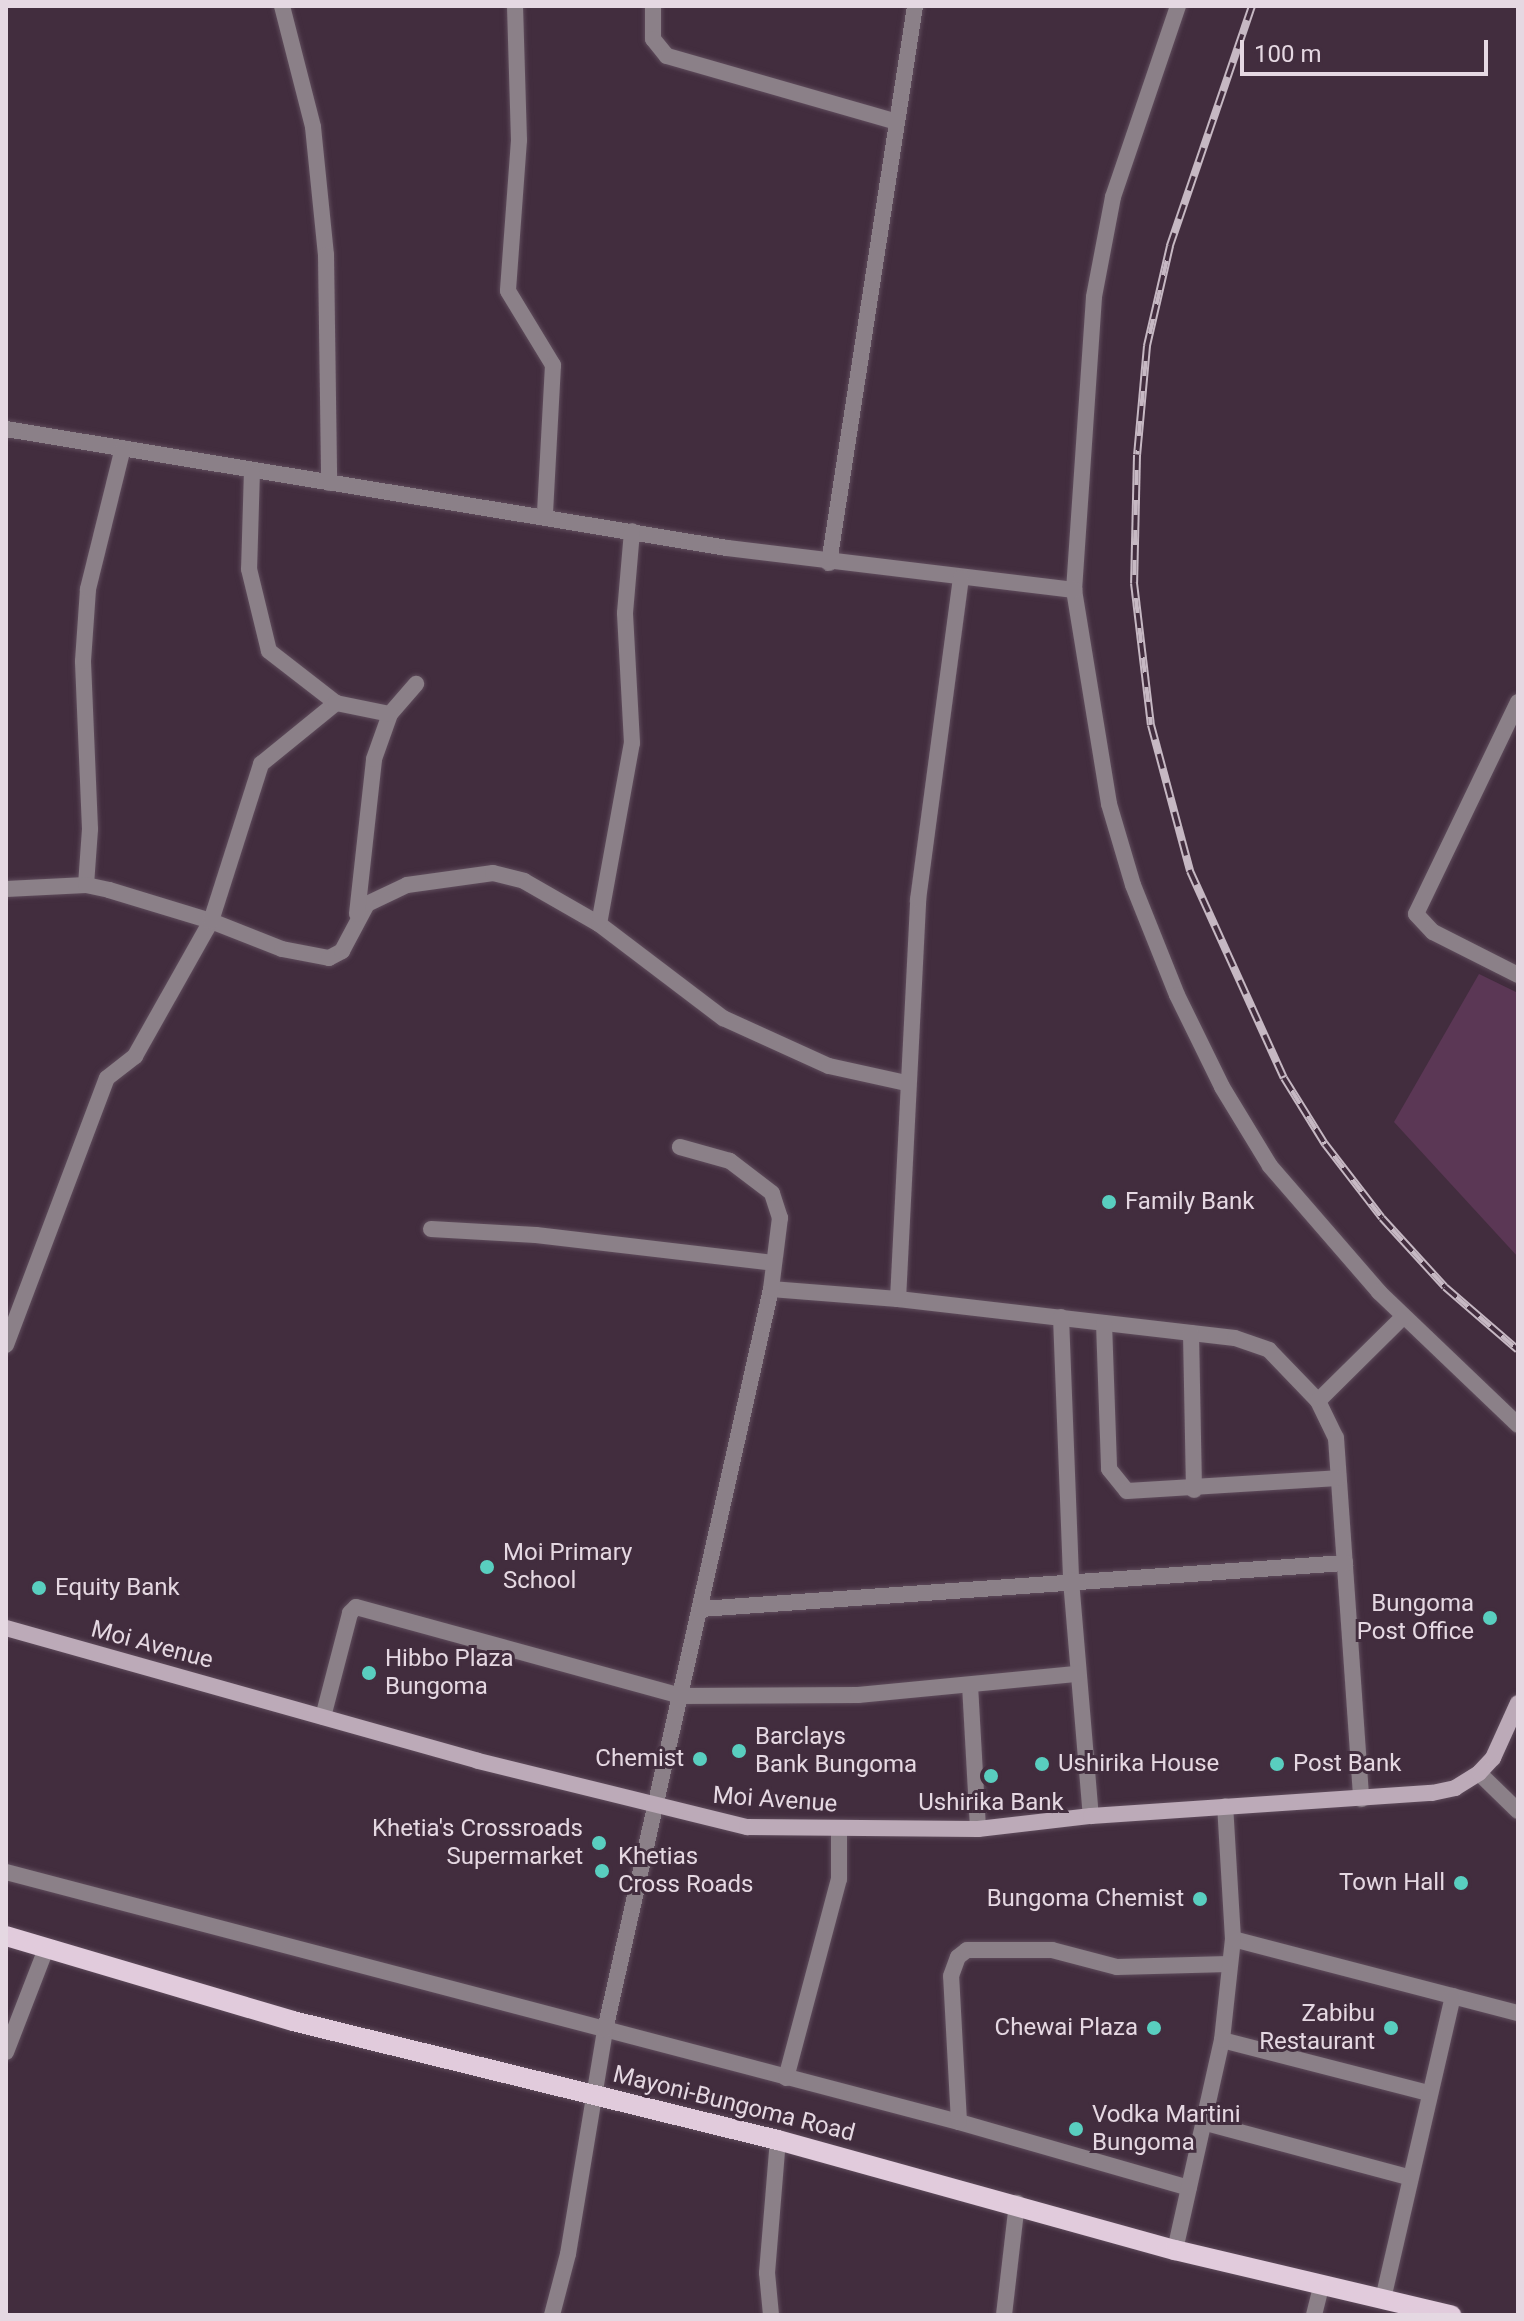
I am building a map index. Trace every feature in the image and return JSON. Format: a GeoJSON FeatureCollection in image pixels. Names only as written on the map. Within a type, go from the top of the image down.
{"type":"FeatureCollection","features":[{"type":"Feature","properties":{"kind":"main road","name":"Mayoni-Bungoma Road"},"geometry":{"type":"LineString","coordinates":[[6,1936],[293,2021],[778,2140],[1017,2203],[1175,2250],[1451,2315]]}},
{"type":"Feature","properties":{"kind":"street"},"geometry":{"type":"LineString","coordinates":[[282,6],[313,127],[326,255],[329,483]]}},
{"type":"Feature","properties":{"kind":"street"},"geometry":{"type":"LineString","coordinates":[[515,6],[519,140],[508,291],[553,365],[545,515]]}},
{"type":"Feature","properties":{"kind":"street"},"geometry":{"type":"LineString","coordinates":[[653,6],[653,39],[667,56],[893,121]]}},
{"type":"Feature","properties":{"kind":"street"},"geometry":{"type":"LineString","coordinates":[[829,563],[868,327],[893,121],[915,6]]}},
{"type":"Feature","properties":{"kind":"street"},"geometry":{"type":"LineString","coordinates":[[1178,6],[1113,197],[1094,297],[1074,590],[1109,804],[1133,885],[1177,995],[1222,1087],[1270,1166],[1403,1317],[1518,1425]]}},
{"type":"Feature","properties":{"kind":"street"},"geometry":{"type":"LineString","coordinates":[[6,429],[829,563],[1074,590]]}},
{"type":"Feature","properties":{"kind":"street"},"geometry":{"type":"LineString","coordinates":[[86,885],[90,829],[83,661],[88,589],[123,448]]}},
{"type":"Feature","properties":{"kind":"street"},"geometry":{"type":"LineString","coordinates":[[252,470],[249,569],[269,651],[336,703],[390,714]]}},
{"type":"Feature","properties":{"kind":"street"},"geometry":{"type":"LineString","coordinates":[[599,924],[632,743],[625,613],[632,531]]}},
{"type":"Feature","properties":{"kind":"street"},"geometry":{"type":"LineString","coordinates":[[898,1299],[906,1083],[918,900],[961,578]]}},
{"type":"Feature","properties":{"kind":"street"},"geometry":{"type":"LineString","coordinates":[[6,889],[86,885],[211,921],[282,949],[329,958],[342,951],[356,916],[374,759],[390,714],[416,684]]}},
{"type":"Feature","properties":{"kind":"street"},"geometry":{"type":"LineString","coordinates":[[1518,702],[1416,914],[1433,932],[1518,975]]}},
{"type":"Feature","properties":{"kind":"street"},"geometry":{"type":"LineString","coordinates":[[6,1345],[107,1078],[135,1056],[211,921],[261,764],[336,703]]}},
{"type":"Feature","properties":{"kind":"street"},"geometry":{"type":"LineString","coordinates":[[356,916],[367,904],[407,885],[493,873],[538,888],[599,924],[723,1018],[829,1066],[906,1083]]}},
{"type":"Feature","properties":{"kind":"street"},"geometry":{"type":"LineString","coordinates":[[552,2315],[568,2254],[605,2030],[771,1289],[780,1218],[772,1193],[730,1161],[680,1147]]}},
{"type":"Feature","properties":{"kind":"street"},"geometry":{"type":"LineString","coordinates":[[431,1229],[536,1235],[773,1263]]}},
{"type":"Feature","properties":{"kind":"street"},"geometry":{"type":"LineString","coordinates":[[771,1289],[898,1299],[1235,1338],[1269,1350],[1318,1401],[1336,1438],[1361,1799]]}},
{"type":"Feature","properties":{"kind":"street"},"geometry":{"type":"LineString","coordinates":[[1061,1317],[1071,1580],[1091,1816]]}},
{"type":"Feature","properties":{"kind":"street"},"geometry":{"type":"LineString","coordinates":[[1318,1401],[1403,1317]]}},
{"type":"Feature","properties":{"kind":"street"},"geometry":{"type":"LineString","coordinates":[[1104,1323],[1109,1469],[1127,1491],[1194,1490],[1338,1478]]}},
{"type":"Feature","properties":{"kind":"street"},"geometry":{"type":"LineString","coordinates":[[1191,1333],[1194,1490]]}},
{"type":"Feature","properties":{"kind":"street"},"geometry":{"type":"LineString","coordinates":[[701,1609],[970,1594],[1071,1580],[1345,1563]]}},
{"type":"Feature","properties":{"kind":"street"},"geometry":{"type":"LineString","coordinates":[[323,1717],[350,1613],[356,1607],[681,1696],[834,1696],[1078,1674]]}},
{"type":"Feature","properties":{"kind":"street","name":"Moi Avenue"},"geometry":{"type":"LineString","coordinates":[[6,1628],[656,1808],[747,1827],[978,1829],[1091,1816],[1432,1793],[1455,1788],[1479,1773],[1493,1758],[1518,1703]]}},
{"type":"Feature","properties":{"kind":"street"},"geometry":{"type":"LineString","coordinates":[[970,1685],[978,1829]]}},
{"type":"Feature","properties":{"kind":"street"},"geometry":{"type":"LineString","coordinates":[[1479,1773],[1518,1811]]}},
{"type":"Feature","properties":{"kind":"street"},"geometry":{"type":"LineString","coordinates":[[1175,2250],[1206,2123],[1222,2040],[1233,1939],[1225,1806]]}},
{"type":"Feature","properties":{"kind":"street"},"geometry":{"type":"LineString","coordinates":[[786,2078],[839,1879],[839,1829]]}},
{"type":"Feature","properties":{"kind":"street"},"geometry":{"type":"LineString","coordinates":[[6,1872],[959,2122],[1189,2188]]}},
{"type":"Feature","properties":{"kind":"street"},"geometry":{"type":"LineString","coordinates":[[1233,1939],[1518,2013]]}},
{"type":"Feature","properties":{"kind":"street"},"geometry":{"type":"LineString","coordinates":[[6,2052],[46,1949]]}},
{"type":"Feature","properties":{"kind":"street"},"geometry":{"type":"LineString","coordinates":[[959,2122],[951,1976],[958,1957],[967,1950],[1052,1950],[1117,1967],[1229,1964]]}},
{"type":"Feature","properties":{"kind":"street"},"geometry":{"type":"LineString","coordinates":[[1383,2299],[1397,2253],[1408,2177],[1453,1996]]}},
{"type":"Feature","properties":{"kind":"street"},"geometry":{"type":"LineString","coordinates":[[1222,2040],[1429,2093]]}},
{"type":"Feature","properties":{"kind":"street"},"geometry":{"type":"LineString","coordinates":[[1206,2123],[1408,2177]]}},
{"type":"Feature","properties":{"kind":"street"},"geometry":{"type":"LineString","coordinates":[[771,2315],[767,2273],[778,2140]]}},
{"type":"Feature","properties":{"kind":"street"},"geometry":{"type":"LineString","coordinates":[[1004,2315],[1017,2203]]}},
{"type":"Feature","properties":{"kind":"street"},"geometry":{"type":"LineString","coordinates":[[1314,2315],[1321,2286]]}},
{"type":"Feature","properties":{"kind":"shaded area"},"geometry":{"type":"Polygon","coordinates":[[[1479,974],[1518,993],[1518,1257],[1394,1122],[1479,974]]]}},
{"type":"Feature","properties":{"kind":"railway"},"geometry":{"type":"LineString","coordinates":[[1252,6],[1170,246],[1147,346],[1137,455],[1134,583],[1151,725],[1190,871],[1284,1078],[1325,1144],[1382,1218],[1445,1287],[1518,1350]]}},
{"type":"Feature","properties":{"kind":"place","name":"Family Bank"},"geometry":{"type":"Point","coordinates":[1109,1202]}},
{"type":"Feature","properties":{"kind":"place","name":"Moi Primary School"},"geometry":{"type":"Point","coordinates":[487,1567]}},
{"type":"Feature","properties":{"kind":"place","name":"Equity Bank"},"geometry":{"type":"Point","coordinates":[39,1588]}},
{"type":"Feature","properties":{"kind":"place","name":"Bungoma Post Office"},"geometry":{"type":"Point","coordinates":[1490,1618]}},
{"type":"Feature","properties":{"kind":"place","name":"Hibbo Plaza Bungoma"},"geometry":{"type":"Point","coordinates":[369,1673]}},
{"type":"Feature","properties":{"kind":"place","name":"Barclays Bank Bungoma"},"geometry":{"type":"Point","coordinates":[739,1751]}},
{"type":"Feature","properties":{"kind":"place","name":"Chemist"},"geometry":{"type":"Point","coordinates":[700,1759]}},
{"type":"Feature","properties":{"kind":"place","name":"Ushirika House"},"geometry":{"type":"Point","coordinates":[1042,1764]}},
{"type":"Feature","properties":{"kind":"place","name":"Post Bank"},"geometry":{"type":"Point","coordinates":[1277,1764]}},
{"type":"Feature","properties":{"kind":"place","name":"Ushirika Bank"},"geometry":{"type":"Point","coordinates":[991,1776]}},
{"type":"Feature","properties":{"kind":"place","name":"Khetia's Crossroads Supermarket"},"geometry":{"type":"Point","coordinates":[599,1843]}},
{"type":"Feature","properties":{"kind":"place","name":"Khetias Cross Roads"},"geometry":{"type":"Point","coordinates":[602,1871]}},
{"type":"Feature","properties":{"kind":"place","name":"Town Hall"},"geometry":{"type":"Point","coordinates":[1461,1883]}},
{"type":"Feature","properties":{"kind":"place","name":"Bungoma Chemist"},"geometry":{"type":"Point","coordinates":[1200,1899]}},
{"type":"Feature","properties":{"kind":"place","name":"Chewai Plaza"},"geometry":{"type":"Point","coordinates":[1154,2028]}},
{"type":"Feature","properties":{"kind":"place","name":"Zabibu Restaurant"},"geometry":{"type":"Point","coordinates":[1391,2028]}},
{"type":"Feature","properties":{"kind":"place","name":"Vodka Martini Bungoma"},"geometry":{"type":"Point","coordinates":[1076,2129]}}]}
